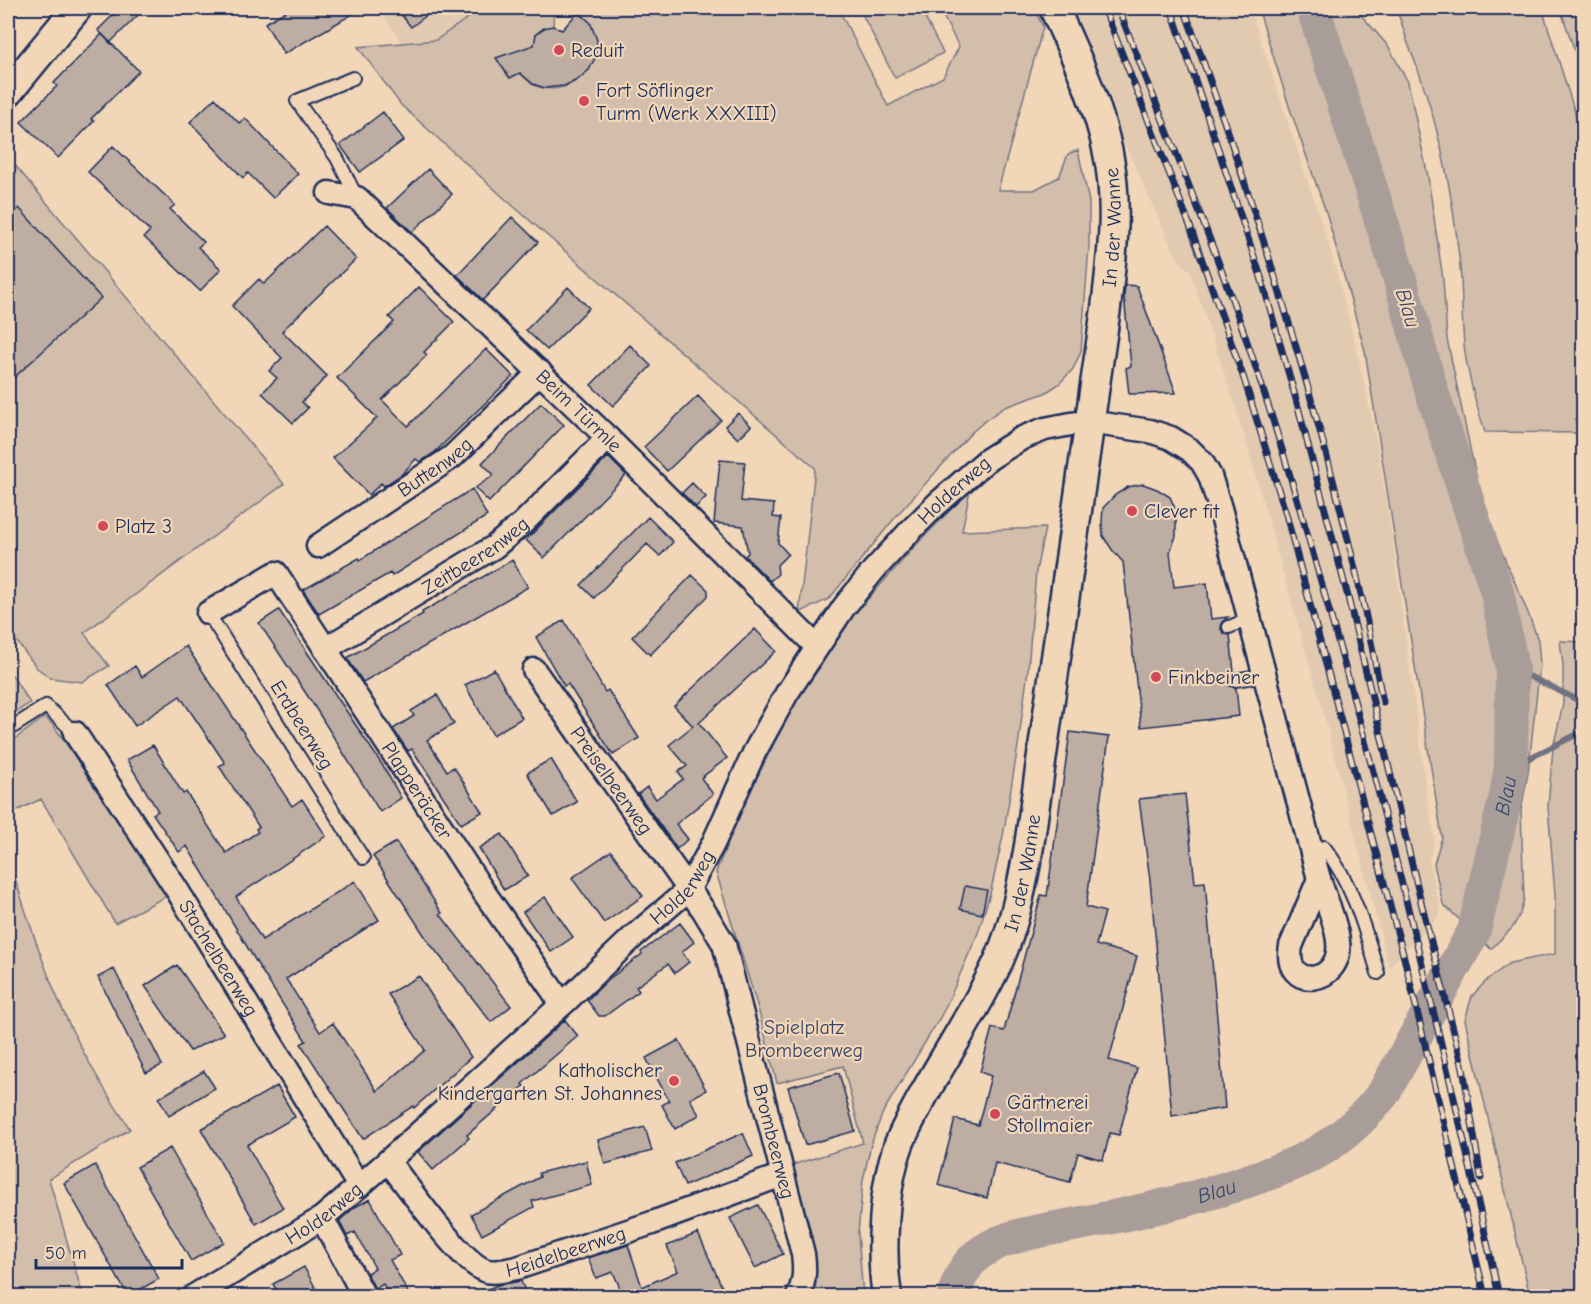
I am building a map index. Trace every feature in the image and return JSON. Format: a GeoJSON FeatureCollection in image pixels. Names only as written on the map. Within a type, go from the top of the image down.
{"type":"FeatureCollection","features":[{"type":"Feature","properties":{"kind":"street"},"geometry":{"type":"LineString","coordinates":[[8,92],[77,8]]}},
{"type":"Feature","properties":{"kind":"street","name":"In der Wanne"},"geometry":{"type":"LineString","coordinates":[[887,1296],[884,1259],[887,1203],[891,1175],[900,1143],[999,959],[1021,891],[1106,308],[1114,219],[1109,154],[1084,76],[1054,8]]}},
{"type":"Feature","properties":{"kind":"street"},"geometry":{"type":"LineString","coordinates":[[329,193],[357,198]]}},
{"type":"Feature","properties":{"kind":"street","name":"Beim Türmle"},"geometry":{"type":"LineString","coordinates":[[357,198],[608,438],[817,647]]}},
{"type":"Feature","properties":{"kind":"street","name":"Buttenweg"},"geometry":{"type":"LineString","coordinates":[[318,546],[452,457],[540,372]]}},
{"type":"Feature","properties":{"kind":"street"},"geometry":{"type":"LineString","coordinates":[[1089,422],[1150,431],[1171,438],[1190,450],[1202,462],[1210,476],[1220,508],[1239,623],[1264,675],[1319,879]]}},
{"type":"Feature","properties":{"kind":"street","name":"Holderweg"},"geometry":{"type":"LineString","coordinates":[[194,1296],[322,1218],[688,890],[713,844],[754,753],[787,693],[844,607],[881,563],[937,504],[987,460],[1022,438],[1045,429],[1089,422]]}},
{"type":"Feature","properties":{"kind":"street","name":"Zeitbeerenweg"},"geometry":{"type":"LineString","coordinates":[[325,649],[494,547],[523,523],[608,438]]}},
{"type":"Feature","properties":{"kind":"street","name":"Plapperäcker"},"geometry":{"type":"LineString","coordinates":[[208,613],[276,573],[481,888],[562,1004]]}},
{"type":"Feature","properties":{"kind":"street","name":"Preiselbeerweg"},"geometry":{"type":"LineString","coordinates":[[534,670],[688,890]]}},
{"type":"Feature","properties":{"kind":"street","name":"Stachelbeerweg"},"geometry":{"type":"LineString","coordinates":[[75,733],[177,890],[359,1186]]}},
{"type":"Feature","properties":{"kind":"street","name":"Brombeerweg"},"geometry":{"type":"LineString","coordinates":[[688,890],[704,910],[724,944],[803,1254],[805,1271],[803,1288],[798,1296]]}},
{"type":"Feature","properties":{"kind":"street","name":"Heidelbeerweg"},"geometry":{"type":"LineString","coordinates":[[388,1161],[466,1258],[487,1271],[528,1265],[652,1223],[782,1175]]}},
{"type":"Feature","properties":{"kind":"street"},"geometry":{"type":"LineString","coordinates":[[322,1218],[364,1296]]}},
{"type":"Feature","properties":{"kind":"lane"},"geometry":{"type":"LineString","coordinates":[[353,78],[297,101],[337,158],[357,198]]}},
{"type":"Feature","properties":{"kind":"lane","name":"Erdbeerweg"},"geometry":{"type":"LineString","coordinates":[[208,613],[363,858]]}},
{"type":"Feature","properties":{"kind":"lane"},"geometry":{"type":"LineString","coordinates":[[1235,680],[1264,675]]}},
{"type":"Feature","properties":{"kind":"lane"},"geometry":{"type":"LineString","coordinates":[[8,730],[46,706],[75,733]]}},
{"type":"Feature","properties":{"kind":"lane"},"geometry":{"type":"LineString","coordinates":[[1311,850],[1324,847],[1338,865],[1360,915],[1378,973]]}},
{"type":"Feature","properties":{"kind":"shaded area"},"geometry":{"type":"Polygon","coordinates":[[[379,8],[482,8],[436,40],[402,43],[379,8]]]}},
{"type":"Feature","properties":{"kind":"shaded area"},"geometry":{"type":"Polygon","coordinates":[[[1063,8],[1250,8],[1330,248],[1356,346],[1377,444],[1391,530],[1427,796],[1435,839],[1429,861],[1441,914],[1389,967],[1325,719],[1236,408],[1190,271],[1176,257],[1063,8]]]}},
{"type":"Feature","properties":{"kind":"green space"},"geometry":{"type":"Polygon","coordinates":[[[482,8],[838,8],[888,106],[943,77],[959,47],[939,8],[1034,8],[1043,27],[998,190],[1034,190],[1059,177],[1068,154],[1078,150],[1089,202],[1089,247],[1081,351],[1073,369],[1059,384],[1045,393],[1005,407],[971,433],[898,514],[829,599],[799,613],[815,468],[512,205],[401,105],[358,47],[436,40],[482,8]],[[554,9],[553,26],[534,45],[497,59],[509,77],[520,73],[534,85],[560,88],[582,77],[589,67],[594,55],[595,43],[590,24],[578,12],[554,9]]]}},
{"type":"Feature","properties":{"kind":"green space"},"geometry":{"type":"Polygon","coordinates":[[[859,8],[920,8],[943,53],[895,78],[859,8]]]}},
{"type":"Feature","properties":{"kind":"green space"},"geometry":{"type":"Polygon","coordinates":[[[1258,8],[1355,8],[1388,46],[1408,82],[1428,177],[1443,279],[1447,339],[1481,496],[1538,640],[1540,664],[1528,773],[1521,811],[1524,899],[1513,927],[1491,949],[1443,904],[1434,864],[1442,837],[1365,351],[1327,215],[1258,8]]]}},
{"type":"Feature","properties":{"kind":"green space"},"geometry":{"type":"Polygon","coordinates":[[[1395,8],[1542,8],[1583,138],[1583,433],[1485,432],[1465,353],[1461,278],[1448,182],[1428,99],[1395,8]]]}},
{"type":"Feature","properties":{"kind":"green space"},"geometry":{"type":"Polygon","coordinates":[[[1560,8],[1577,8],[1583,26],[1583,75],[1560,8]]]}},
{"type":"Feature","properties":{"kind":"green space"},"geometry":{"type":"Polygon","coordinates":[[[14,164],[284,484],[84,633],[109,666],[82,682],[51,678],[37,668],[8,630],[8,169],[14,164]]]}},
{"type":"Feature","properties":{"kind":"green space","name":"Spielplatz Brombeerweg"},"geometry":{"type":"Polygon","coordinates":[[[970,490],[962,531],[1045,528],[1036,571],[1028,670],[1003,836],[991,890],[978,933],[941,1016],[883,1112],[871,1144],[863,1180],[858,1233],[863,1296],[814,1296],[816,1264],[814,1247],[792,1165],[863,1143],[843,1066],[777,1083],[758,1008],[716,872],[743,806],[775,741],[839,631],[919,542],[970,490]]]}},
{"type":"Feature","properties":{"kind":"green space"},"geometry":{"type":"Polygon","coordinates":[[[1560,641],[1584,642],[1584,1296],[1530,1296],[1465,1020],[1472,996],[1488,979],[1510,963],[1555,954],[1555,895],[1548,806],[1553,748],[1563,704],[1563,665],[1560,641]]]}},
{"type":"Feature","properties":{"kind":"green space"},"geometry":{"type":"Polygon","coordinates":[[[8,669],[30,703],[8,717],[8,669]]]}},
{"type":"Feature","properties":{"kind":"green space"},"geometry":{"type":"Polygon","coordinates":[[[45,717],[69,748],[167,896],[115,923],[41,799],[8,815],[8,744],[45,717]]]}},
{"type":"Feature","properties":{"kind":"green space"},"geometry":{"type":"Polygon","coordinates":[[[8,857],[37,945],[62,1009],[92,1068],[130,1129],[49,1179],[83,1296],[8,1296],[8,857]]]}},
{"type":"Feature","properties":{"kind":"building"},"geometry":{"type":"Polygon","coordinates":[[[120,8],[145,8],[110,43],[98,30],[120,8]]]}},
{"type":"Feature","properties":{"kind":"building"},"geometry":{"type":"Polygon","coordinates":[[[291,8],[363,8],[284,54],[265,23],[291,8]]]}},
{"type":"Feature","properties":{"kind":"building"},"geometry":{"type":"Polygon","coordinates":[[[396,8],[436,8],[411,27],[396,8]]]}},
{"type":"Feature","properties":{"kind":"building","name":"Reduit"},"geometry":{"type":"Polygon","coordinates":[[[578,12],[590,22],[597,40],[596,56],[589,70],[577,80],[564,86],[545,88],[533,84],[520,73],[510,78],[496,58],[534,45],[536,34],[544,28],[553,26],[562,30],[578,12]]]}},
{"type":"Feature","properties":{"kind":"building"},"geometry":{"type":"Polygon","coordinates":[[[102,34],[139,71],[91,119],[94,121],[58,158],[21,122],[57,86],[54,83],[102,34]]]}},
{"type":"Feature","properties":{"kind":"building"},"geometry":{"type":"Polygon","coordinates":[[[215,98],[239,123],[245,118],[298,174],[273,198],[248,173],[243,178],[190,122],[215,98]]]}},
{"type":"Feature","properties":{"kind":"building"},"geometry":{"type":"Polygon","coordinates":[[[383,112],[404,140],[360,172],[340,145],[383,112]]]}},
{"type":"Feature","properties":{"kind":"building"},"geometry":{"type":"Polygon","coordinates":[[[113,146],[175,205],[170,209],[204,242],[198,247],[221,269],[200,291],[144,237],[150,231],[88,172],[113,146]]]}},
{"type":"Feature","properties":{"kind":"building"},"geometry":{"type":"Polygon","coordinates":[[[428,169],[452,194],[412,232],[387,208],[428,169]]]}},
{"type":"Feature","properties":{"kind":"building"},"geometry":{"type":"Polygon","coordinates":[[[19,208],[101,298],[8,383],[8,218],[19,208]]]}},
{"type":"Feature","properties":{"kind":"building"},"geometry":{"type":"Polygon","coordinates":[[[512,217],[538,242],[483,300],[457,275],[512,217]]]}},
{"type":"Feature","properties":{"kind":"building"},"geometry":{"type":"Polygon","coordinates":[[[324,226],[356,259],[282,331],[327,376],[302,402],[308,408],[293,423],[262,393],[277,378],[269,371],[282,358],[232,306],[259,279],[264,284],[324,226]]]}},
{"type":"Feature","properties":{"kind":"building"},"geometry":{"type":"Polygon","coordinates":[[[1125,285],[1137,286],[1176,393],[1129,394],[1126,368],[1131,366],[1124,296],[1125,285]]]}},
{"type":"Feature","properties":{"kind":"building"},"geometry":{"type":"Polygon","coordinates":[[[419,287],[454,322],[424,352],[427,355],[382,400],[408,426],[486,349],[513,376],[435,452],[420,462],[416,459],[401,475],[384,486],[381,483],[369,495],[333,458],[377,418],[337,378],[394,322],[389,317],[419,287]]]}},
{"type":"Feature","properties":{"kind":"building"},"geometry":{"type":"Polygon","coordinates":[[[568,287],[589,308],[547,350],[526,330],[568,287]]]}},
{"type":"Feature","properties":{"kind":"building"},"geometry":{"type":"Polygon","coordinates":[[[630,345],[651,366],[613,406],[591,385],[630,345]]]}},
{"type":"Feature","properties":{"kind":"building"},"geometry":{"type":"Polygon","coordinates":[[[698,396],[721,420],[667,471],[644,447],[698,396]]]}},
{"type":"Feature","properties":{"kind":"building"},"geometry":{"type":"Polygon","coordinates":[[[541,403],[564,425],[489,502],[475,488],[494,475],[482,463],[541,403]]]}},
{"type":"Feature","properties":{"kind":"building"},"geometry":{"type":"Polygon","coordinates":[[[738,413],[751,426],[738,439],[725,426],[738,413]]]}},
{"type":"Feature","properties":{"kind":"building"},"geometry":{"type":"Polygon","coordinates":[[[608,457],[626,475],[544,558],[526,540],[608,457]]]}},
{"type":"Feature","properties":{"kind":"building"},"geometry":{"type":"Polygon","coordinates":[[[720,460],[745,462],[741,501],[774,504],[773,517],[781,518],[778,543],[788,554],[777,565],[778,574],[770,581],[745,556],[748,553],[743,526],[714,523],[720,460]]]}},
{"type":"Feature","properties":{"kind":"building"},"geometry":{"type":"Polygon","coordinates":[[[692,483],[706,497],[696,507],[682,493],[692,483]]]}},
{"type":"Feature","properties":{"kind":"building"},"geometry":{"type":"Polygon","coordinates":[[[1143,484],[1170,497],[1176,511],[1176,536],[1170,552],[1174,587],[1207,583],[1211,619],[1228,617],[1222,622],[1221,629],[1224,634],[1230,635],[1234,672],[1229,674],[1227,681],[1229,686],[1236,688],[1239,716],[1141,727],[1123,562],[1103,536],[1102,522],[1103,508],[1115,495],[1128,487],[1143,484]]]}},
{"type":"Feature","properties":{"kind":"building"},"geometry":{"type":"Polygon","coordinates":[[[472,489],[487,516],[392,576],[390,573],[319,614],[303,590],[359,558],[360,560],[472,489]]]}},
{"type":"Feature","properties":{"kind":"building"},"geometry":{"type":"Polygon","coordinates":[[[648,517],[673,542],[660,556],[647,544],[594,598],[581,585],[648,517]]]}},
{"type":"Feature","properties":{"kind":"building"},"geometry":{"type":"Polygon","coordinates":[[[512,560],[528,587],[363,682],[347,658],[512,560]]]}},
{"type":"Feature","properties":{"kind":"building"},"geometry":{"type":"Polygon","coordinates":[[[692,575],[708,590],[708,596],[650,655],[632,637],[692,575]]]}},
{"type":"Feature","properties":{"kind":"building"},"geometry":{"type":"Polygon","coordinates":[[[279,610],[383,766],[401,798],[380,812],[313,704],[259,623],[279,610]]]}},
{"type":"Feature","properties":{"kind":"building"},"geometry":{"type":"Polygon","coordinates":[[[564,620],[605,692],[608,690],[639,738],[613,755],[568,684],[564,686],[536,637],[564,620]]]}},
{"type":"Feature","properties":{"kind":"building"},"geometry":{"type":"Polygon","coordinates":[[[755,629],[776,651],[699,723],[727,758],[701,778],[713,794],[676,824],[688,839],[677,849],[638,794],[647,787],[656,799],[683,779],[678,772],[687,766],[669,745],[693,726],[674,706],[755,629]]]}},
{"type":"Feature","properties":{"kind":"building"},"geometry":{"type":"Polygon","coordinates":[[[186,646],[292,806],[302,799],[326,836],[236,897],[262,940],[355,881],[379,920],[286,979],[320,1032],[333,1023],[377,1091],[425,1050],[388,994],[419,976],[471,1057],[414,1108],[413,1106],[363,1139],[301,1044],[306,1041],[187,846],[179,852],[153,814],[158,811],[127,760],[153,745],[183,794],[186,792],[226,853],[258,832],[256,829],[259,827],[219,766],[225,763],[180,696],[135,726],[108,685],[135,666],[142,677],[186,646]]]}},
{"type":"Feature","properties":{"kind":"building"},"geometry":{"type":"Polygon","coordinates":[[[494,669],[522,718],[493,735],[465,685],[494,669]]]}},
{"type":"Feature","properties":{"kind":"building"},"geometry":{"type":"Polygon","coordinates":[[[437,695],[454,724],[427,740],[447,771],[454,767],[482,812],[461,824],[412,749],[408,751],[393,729],[414,716],[411,711],[437,695]]]}},
{"type":"Feature","properties":{"kind":"building"},"geometry":{"type":"Polygon","coordinates":[[[1070,732],[1109,737],[1086,907],[1105,912],[1096,945],[1137,956],[1109,1060],[1137,1068],[1119,1135],[1110,1133],[1103,1160],[1078,1153],[1070,1182],[995,1163],[987,1198],[938,1185],[955,1119],[978,1125],[991,1076],[980,1072],[992,1028],[1004,1031],[1041,895],[1047,896],[1070,732]]]}},
{"type":"Feature","properties":{"kind":"building"},"geometry":{"type":"Polygon","coordinates":[[[551,759],[577,802],[553,816],[527,773],[551,759]]]}},
{"type":"Feature","properties":{"kind":"building"},"geometry":{"type":"Polygon","coordinates":[[[1185,794],[1195,883],[1205,882],[1225,1108],[1172,1116],[1150,880],[1139,799],[1185,794]]]}},
{"type":"Feature","properties":{"kind":"building"},"geometry":{"type":"Polygon","coordinates":[[[502,834],[528,876],[504,890],[479,848],[502,834]]]}},
{"type":"Feature","properties":{"kind":"building"},"geometry":{"type":"Polygon","coordinates":[[[396,842],[442,913],[440,914],[511,1006],[491,1022],[428,941],[373,856],[396,842]]]}},
{"type":"Feature","properties":{"kind":"building"},"geometry":{"type":"Polygon","coordinates":[[[611,851],[643,896],[604,923],[572,878],[611,851]]]}},
{"type":"Feature","properties":{"kind":"building"},"geometry":{"type":"Polygon","coordinates":[[[965,886],[987,890],[982,914],[960,909],[965,886]]]}},
{"type":"Feature","properties":{"kind":"building"},"geometry":{"type":"Polygon","coordinates":[[[545,897],[573,937],[551,952],[523,912],[545,897]]]}},
{"type":"Feature","properties":{"kind":"building"},"geometry":{"type":"Polygon","coordinates":[[[680,923],[694,942],[682,952],[689,962],[675,973],[668,964],[636,987],[639,991],[605,1016],[599,1016],[587,1000],[609,979],[642,954],[641,952],[680,923]]]}},
{"type":"Feature","properties":{"kind":"building"},"geometry":{"type":"Polygon","coordinates":[[[177,965],[224,1034],[190,1051],[145,986],[177,965]]]}},
{"type":"Feature","properties":{"kind":"building"},"geometry":{"type":"Polygon","coordinates":[[[114,969],[162,1065],[146,1073],[98,977],[114,969]]]}},
{"type":"Feature","properties":{"kind":"building"},"geometry":{"type":"Polygon","coordinates":[[[565,1020],[578,1036],[522,1084],[524,1086],[467,1135],[469,1138],[433,1170],[418,1152],[565,1020]]]}},
{"type":"Feature","properties":{"kind":"building"},"geometry":{"type":"Polygon","coordinates":[[[679,1040],[706,1090],[690,1099],[699,1115],[675,1129],[662,1105],[669,1101],[646,1058],[679,1040]]]}},
{"type":"Feature","properties":{"kind":"building"},"geometry":{"type":"Polygon","coordinates":[[[204,1071],[215,1088],[169,1116],[159,1098],[204,1071]]]}},
{"type":"Feature","properties":{"kind":"building"},"geometry":{"type":"Polygon","coordinates":[[[839,1073],[855,1131],[805,1145],[788,1087],[839,1073]]]}},
{"type":"Feature","properties":{"kind":"building"},"geometry":{"type":"Polygon","coordinates":[[[277,1086],[295,1117],[247,1145],[283,1208],[256,1224],[201,1129],[277,1086]]]}},
{"type":"Feature","properties":{"kind":"building"},"geometry":{"type":"Polygon","coordinates":[[[645,1127],[652,1151],[605,1164],[598,1140],[645,1127]]]}},
{"type":"Feature","properties":{"kind":"building"},"geometry":{"type":"Polygon","coordinates":[[[743,1133],[753,1156],[685,1186],[675,1163],[743,1133]]]}},
{"type":"Feature","properties":{"kind":"building"},"geometry":{"type":"Polygon","coordinates":[[[170,1148],[224,1242],[191,1261],[137,1167],[170,1148]]]}},
{"type":"Feature","properties":{"kind":"building"},"geometry":{"type":"Polygon","coordinates":[[[586,1161],[592,1185],[532,1201],[534,1207],[482,1235],[471,1214],[540,1177],[539,1173],[586,1161]]]}},
{"type":"Feature","properties":{"kind":"building"},"geometry":{"type":"Polygon","coordinates":[[[95,1165],[159,1279],[128,1296],[64,1183],[95,1165]]]}},
{"type":"Feature","properties":{"kind":"building"},"geometry":{"type":"Polygon","coordinates":[[[370,1199],[400,1255],[390,1260],[410,1296],[390,1296],[383,1284],[375,1289],[367,1273],[375,1268],[355,1232],[347,1236],[339,1221],[355,1207],[370,1199]]]}},
{"type":"Feature","properties":{"kind":"building"},"geometry":{"type":"Polygon","coordinates":[[[758,1205],[783,1254],[755,1268],[730,1218],[758,1205]]]}},
{"type":"Feature","properties":{"kind":"building"},"geometry":{"type":"Polygon","coordinates":[[[698,1233],[726,1296],[619,1296],[623,1295],[613,1272],[596,1278],[588,1258],[628,1245],[642,1287],[678,1271],[667,1246],[698,1233]]]}},
{"type":"Feature","properties":{"kind":"building"},"geometry":{"type":"Polygon","coordinates":[[[304,1267],[320,1296],[280,1296],[273,1284],[304,1267]]]}},
{"type":"Feature","properties":{"kind":"building"},"geometry":{"type":"Polygon","coordinates":[[[521,1281],[527,1296],[472,1296],[498,1285],[521,1281]]]}},
{"type":"Feature","properties":{"kind":"waterway","name":"Blau"},"geometry":{"type":"LineString","coordinates":[[954,1296],[961,1277],[972,1260],[983,1251],[1007,1239],[1152,1209],[1215,1192],[1294,1164],[1338,1139],[1359,1121],[1383,1094],[1474,931],[1511,767],[1512,668],[1497,592],[1431,389],[1399,276],[1313,8]]}},
{"type":"Feature","properties":{"kind":"waterway"},"geometry":{"type":"LineString","coordinates":[[1512,668],[1584,703]]}},
{"type":"Feature","properties":{"kind":"waterway"},"geometry":{"type":"LineString","coordinates":[[1511,767],[1584,731]]}},
{"type":"Feature","properties":{"kind":"railway"},"geometry":{"type":"LineString","coordinates":[[1104,8],[1190,226],[1244,379],[1286,514],[1407,969],[1485,1296]]}},
{"type":"Feature","properties":{"kind":"railway"},"geometry":{"type":"LineString","coordinates":[[1118,8],[1226,282],[1258,374],[1294,490],[1350,685],[1390,837],[1447,1067],[1499,1296]]}},
{"type":"Feature","properties":{"kind":"railway"},"geometry":{"type":"LineString","coordinates":[[1171,8],[1261,277],[1297,403],[1347,593],[1463,1068],[1481,1178]]}},
{"type":"Feature","properties":{"kind":"railway"},"geometry":{"type":"LineString","coordinates":[[1184,8],[1234,151],[1303,369],[1342,516],[1383,702]]}},
{"type":"Feature","properties":{"kind":"place","name":"Reduit"},"geometry":{"type":"Point","coordinates":[559,50]}},
{"type":"Feature","properties":{"kind":"place","name":"Fort Söflinger Turm (Werk XXXIII)"},"geometry":{"type":"Point","coordinates":[584,101]}},
{"type":"Feature","properties":{"kind":"place","name":"Clever fit"},"geometry":{"type":"Point","coordinates":[1132,511]}},
{"type":"Feature","properties":{"kind":"place","name":"Platz 3"},"geometry":{"type":"Point","coordinates":[103,526]}},
{"type":"Feature","properties":{"kind":"place","name":"Finkbeiner"},"geometry":{"type":"Point","coordinates":[1156,677]}},
{"type":"Feature","properties":{"kind":"place","name":"Katholischer Kindergarten St. Johannes"},"geometry":{"type":"Point","coordinates":[674,1081]}},
{"type":"Feature","properties":{"kind":"place","name":"Gärtnerei Stollmaier"},"geometry":{"type":"Point","coordinates":[995,1114]}}]}
